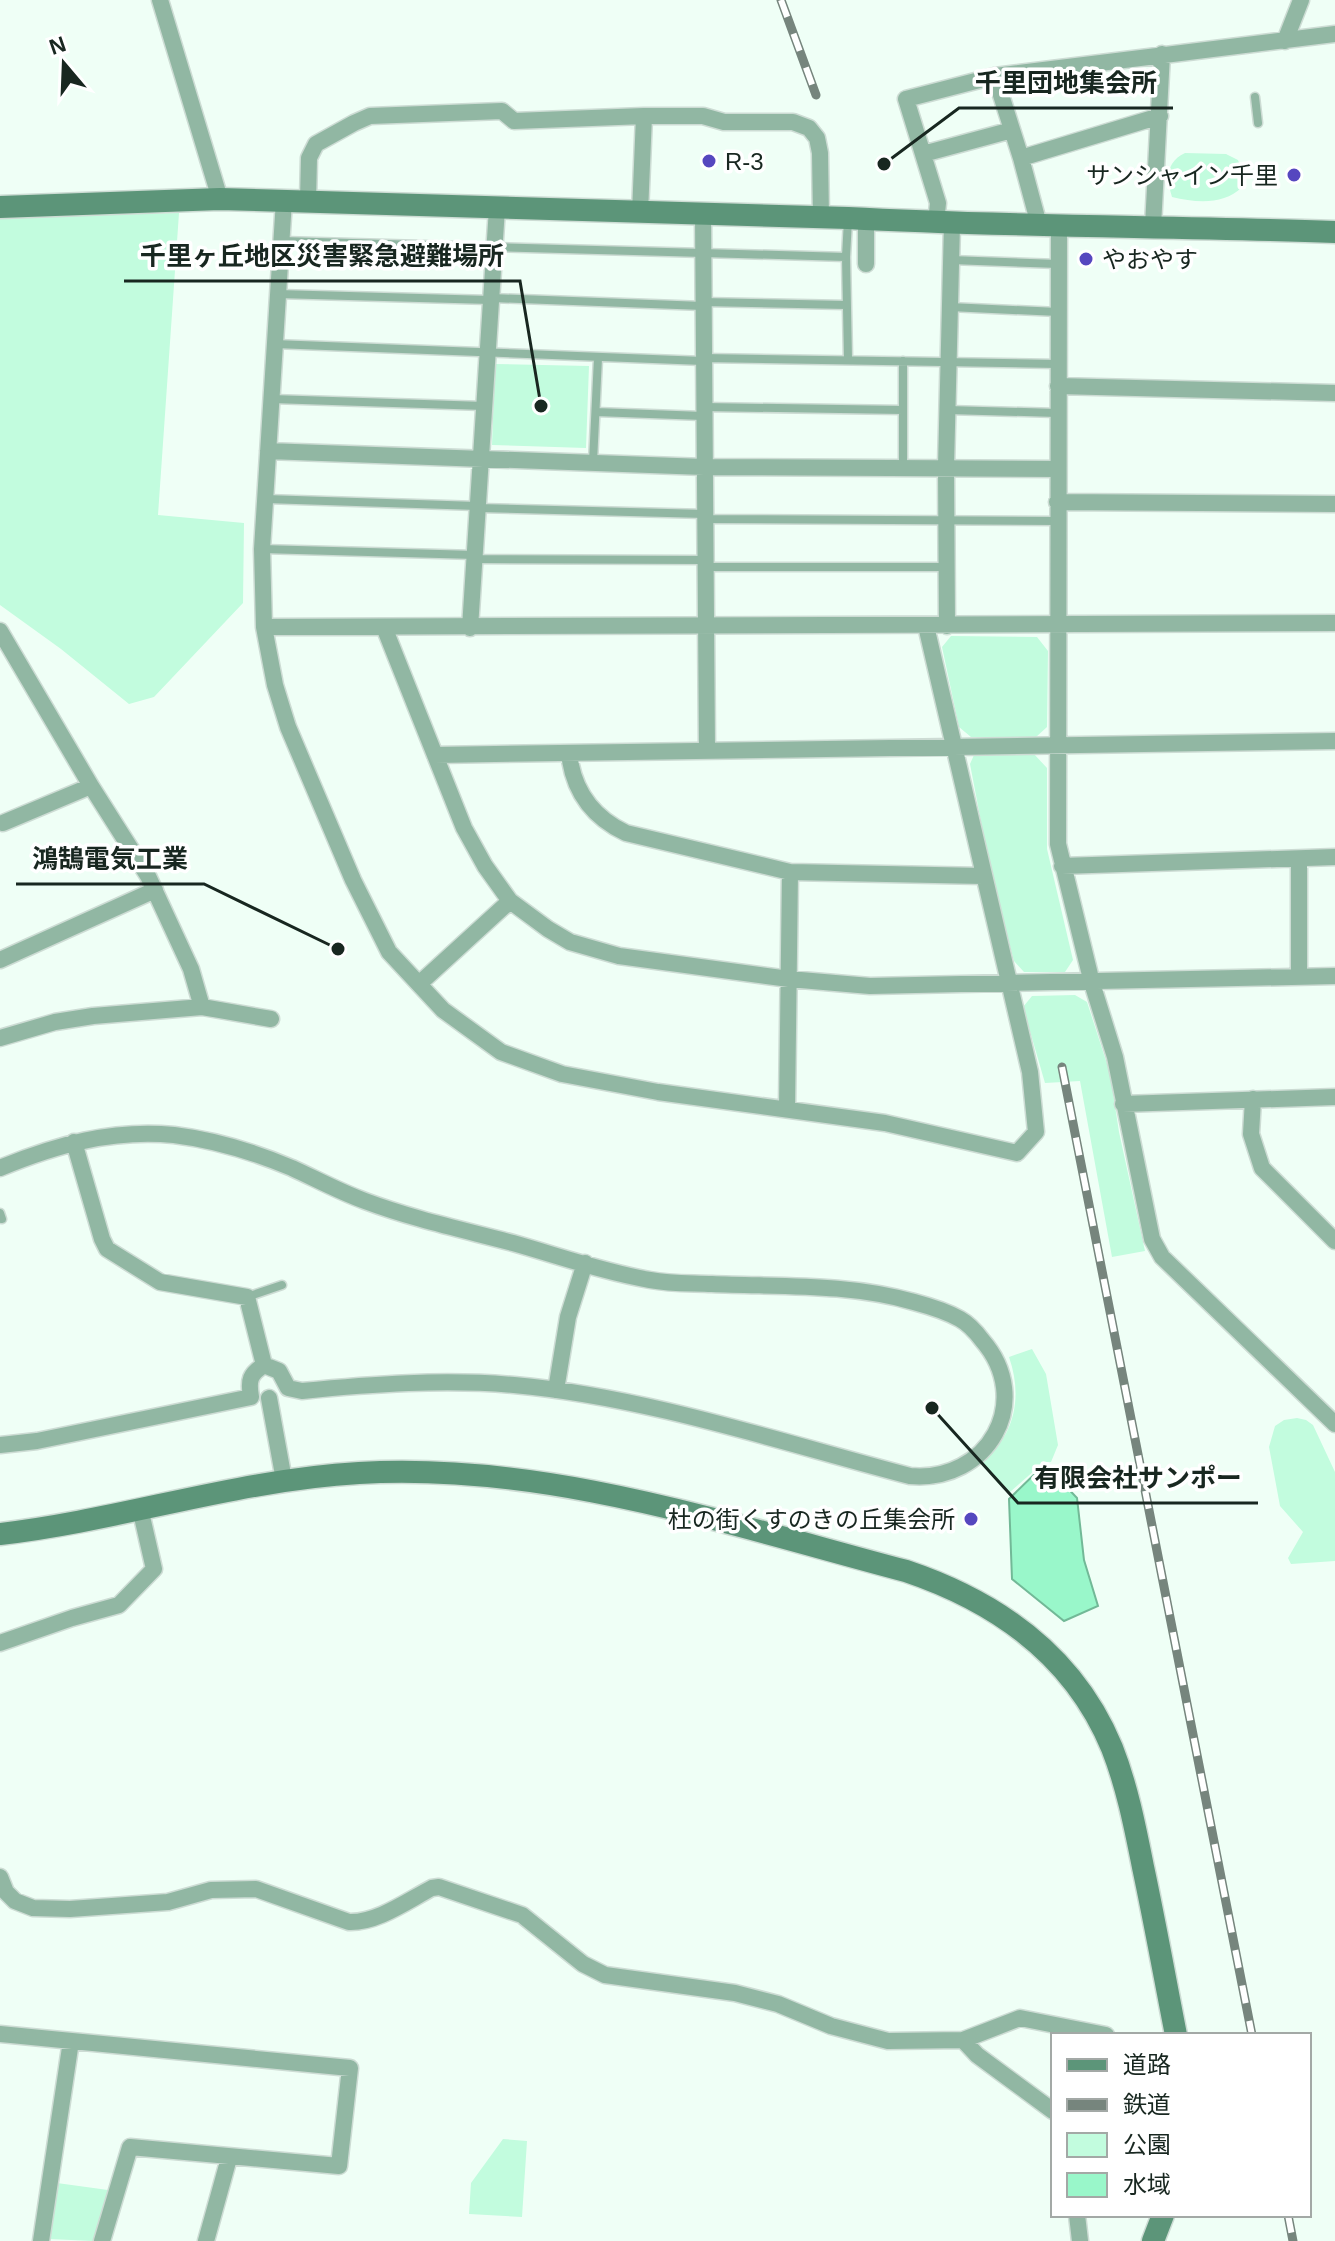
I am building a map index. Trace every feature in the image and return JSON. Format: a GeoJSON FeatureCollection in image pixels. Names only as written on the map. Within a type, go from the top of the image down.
{"type":"FeatureCollection","features":[{"type":"Feature","properties":{"kind":"street"},"geometry":{"type":"LineString","coordinates":[[160,0],[220,199]]}},
{"type":"Feature","properties":{"kind":"street"},"geometry":{"type":"LineString","coordinates":[[1285,41],[1301,0]]}},
{"type":"Feature","properties":{"kind":"street"},"geometry":{"type":"LineString","coordinates":[[947,626],[950,260],[944,223],[906,99],[995,76],[1335,34]]}},
{"type":"Feature","properties":{"kind":"street"},"geometry":{"type":"LineString","coordinates":[[1153,226],[1162,54]]}},
{"type":"Feature","properties":{"kind":"street"},"geometry":{"type":"LineString","coordinates":[[995,76],[1021,158],[1049,226],[1058,264],[1058,844],[1092,983],[1115,1057],[1152,1239],[1162,1257],[1259,1354],[1335,1424]]}},
{"type":"Feature","properties":{"kind":"street"},"geometry":{"type":"LineString","coordinates":[[308,201],[309,158],[316,144],[370,116],[502,111],[514,121],[703,116],[724,122],[793,122],[809,128],[817,138],[820,153],[821,218]]}},
{"type":"Feature","properties":{"kind":"street"},"geometry":{"type":"LineString","coordinates":[[640,213],[644,116]]}},
{"type":"Feature","properties":{"kind":"street"},"geometry":{"type":"LineString","coordinates":[[1021,158],[1160,116]]}},
{"type":"Feature","properties":{"kind":"street"},"geometry":{"type":"LineString","coordinates":[[923,154],[1012,130]]}},
{"type":"Feature","properties":{"kind":"street"},"geometry":{"type":"LineString","coordinates":[[0,207],[220,199],[284,200],[944,223],[1335,232]]}},
{"type":"Feature","properties":{"kind":"street"},"geometry":{"type":"LineString","coordinates":[[284,200],[262,549],[264,627],[275,685],[288,727],[341,852],[389,952],[443,1010],[489,1045],[562,1074],[658,1092],[885,1123],[1017,1153],[1036,1132],[1030,1072],[926,626]]}},
{"type":"Feature","properties":{"kind":"street"},"geometry":{"type":"LineString","coordinates":[[470,628],[497,208]]}},
{"type":"Feature","properties":{"kind":"street"},"geometry":{"type":"LineString","coordinates":[[703,215],[707,750]]}},
{"type":"Feature","properties":{"kind":"street"},"geometry":{"type":"LineString","coordinates":[[857,218],[866,264]]}},
{"type":"Feature","properties":{"kind":"street"},"geometry":{"type":"LineString","coordinates":[[1058,386],[1335,393]]}},
{"type":"Feature","properties":{"kind":"street"},"geometry":{"type":"LineString","coordinates":[[268,451],[704,467],[1058,469]]}},
{"type":"Feature","properties":{"kind":"street"},"geometry":{"type":"LineString","coordinates":[[1057,502],[1335,504]]}},
{"type":"Feature","properties":{"kind":"street"},"geometry":{"type":"LineString","coordinates":[[264,627],[1335,623]]}},
{"type":"Feature","properties":{"kind":"street"},"geometry":{"type":"LineString","coordinates":[[384,627],[464,828],[485,866],[510,901],[570,942],[619,956],[789,979],[870,986],[1335,976]]}},
{"type":"Feature","properties":{"kind":"street"},"geometry":{"type":"LineString","coordinates":[[0,631],[155,890],[191,969],[202,1007]]}},
{"type":"Feature","properties":{"kind":"street"},"geometry":{"type":"LineString","coordinates":[[435,755],[1335,741]]}},
{"type":"Feature","properties":{"kind":"street"},"geometry":{"type":"LineString","coordinates":[[569,753],[574,782],[584,800],[609,825],[626,833],[790,872],[983,876]]}},
{"type":"Feature","properties":{"kind":"street"},"geometry":{"type":"LineString","coordinates":[[1,822],[91,786]]}},
{"type":"Feature","properties":{"kind":"street"},"geometry":{"type":"LineString","coordinates":[[1062,866],[1335,857]]}},
{"type":"Feature","properties":{"kind":"street"},"geometry":{"type":"LineString","coordinates":[[1299,859],[1299,977]]}},
{"type":"Feature","properties":{"kind":"street"},"geometry":{"type":"LineString","coordinates":[[787,1109],[790,872]]}},
{"type":"Feature","properties":{"kind":"street"},"geometry":{"type":"LineString","coordinates":[[0,960],[155,890]]}},
{"type":"Feature","properties":{"kind":"street"},"geometry":{"type":"LineString","coordinates":[[419,984],[510,901]]}},
{"type":"Feature","properties":{"kind":"street"},"geometry":{"type":"LineString","coordinates":[[0,1038],[55,1022],[93,1016],[202,1007],[271,1019]]}},
{"type":"Feature","properties":{"kind":"street"},"geometry":{"type":"LineString","coordinates":[[1123,1104],[1335,1097]]}},
{"type":"Feature","properties":{"kind":"street"},"geometry":{"type":"LineString","coordinates":[[1253,1099],[1251,1134],[1262,1168],[1335,1241]]}},
{"type":"Feature","properties":{"kind":"street"},"geometry":{"type":"LineString","coordinates":[[0,1168],[41,1151],[115,1135],[169,1135],[234,1147],[369,1203],[653,1281],[849,1289],[890,1295],[930,1306],[963,1321],[996,1355],[1005,1388],[1003,1417],[998,1430],[974,1459],[948,1472],[925,1477],[910,1476],[641,1405],[556,1390],[481,1383],[396,1384],[302,1391],[288,1388],[269,1398],[251,1397],[37,1441],[0,1445]]}},
{"type":"Feature","properties":{"kind":"street"},"geometry":{"type":"LineString","coordinates":[[74,1142],[107,1249],[160,1282],[247,1297],[264,1365]]}},
{"type":"Feature","properties":{"kind":"street"},"geometry":{"type":"LineString","coordinates":[[556,1390],[568,1317],[585,1263]]}},
{"type":"Feature","properties":{"kind":"street"},"geometry":{"type":"LineString","coordinates":[[264,1365],[279,1371],[288,1388]]}},
{"type":"Feature","properties":{"kind":"street"},"geometry":{"type":"LineString","coordinates":[[251,1397],[251,1375],[264,1365]]}},
{"type":"Feature","properties":{"kind":"street"},"geometry":{"type":"LineString","coordinates":[[269,1398],[284,1480]]}},
{"type":"Feature","properties":{"kind":"street"},"geometry":{"type":"LineString","coordinates":[[0,1534],[284,1480],[361,1472],[444,1472],[563,1486],[699,1516],[941,1583],[1001,1614],[1047,1651],[1097,1717],[1112,1749],[1134,1823],[1176,2033]]}},
{"type":"Feature","properties":{"kind":"street"},"geometry":{"type":"LineString","coordinates":[[0,1643],[119,1605],[154,1569],[140,1508]]}},
{"type":"Feature","properties":{"kind":"street"},"geometry":{"type":"LineString","coordinates":[[0,1877],[6,1892],[15,1901],[33,1908],[70,1909],[168,1902],[211,1890],[256,1889],[349,1922],[375,1917],[439,1887],[522,1915],[583,1964],[605,1975],[735,1993],[778,2004],[831,2026],[888,2041],[963,2040],[1020,2018],[1096,2033]]}},
{"type":"Feature","properties":{"kind":"street"},"geometry":{"type":"LineString","coordinates":[[0,2034],[350,2068],[339,2166],[130,2147],[102,2241]]}},
{"type":"Feature","properties":{"kind":"street"},"geometry":{"type":"LineString","coordinates":[[963,2040],[977,2055],[1051,2110]]}},
{"type":"Feature","properties":{"kind":"street"},"geometry":{"type":"LineString","coordinates":[[41,2241],[71,2041]]}},
{"type":"Feature","properties":{"kind":"street"},"geometry":{"type":"LineString","coordinates":[[206,2241],[229,2158]]}},
{"type":"Feature","properties":{"kind":"street"},"geometry":{"type":"LineString","coordinates":[[1077,2217],[1080,2241]]}},
{"type":"Feature","properties":{"kind":"street"},"geometry":{"type":"LineString","coordinates":[[1153,2241],[1162,2217]]}},
{"type":"Feature","properties":{"kind":"lane"},"geometry":{"type":"LineString","coordinates":[[1255,97],[1258,123]]}},
{"type":"Feature","properties":{"kind":"lane"},"geometry":{"type":"LineString","coordinates":[[848,359],[846,257],[857,218]]}},
{"type":"Feature","properties":{"kind":"lane"},"geometry":{"type":"LineString","coordinates":[[282,241],[846,257]]}},
{"type":"Feature","properties":{"kind":"lane"},"geometry":{"type":"LineString","coordinates":[[950,260],[1058,264]]}},
{"type":"Feature","properties":{"kind":"lane"},"geometry":{"type":"LineString","coordinates":[[278,294],[846,305]]}},
{"type":"Feature","properties":{"kind":"lane"},"geometry":{"type":"LineString","coordinates":[[949,307],[1058,312]]}},
{"type":"Feature","properties":{"kind":"lane"},"geometry":{"type":"LineString","coordinates":[[275,344],[598,358],[1057,364]]}},
{"type":"Feature","properties":{"kind":"lane"},"geometry":{"type":"LineString","coordinates":[[593,462],[598,358]]}},
{"type":"Feature","properties":{"kind":"lane"},"geometry":{"type":"LineString","coordinates":[[903,361],[903,468]]}},
{"type":"Feature","properties":{"kind":"lane"},"geometry":{"type":"LineString","coordinates":[[271,399],[484,406]]}},
{"type":"Feature","properties":{"kind":"lane"},"geometry":{"type":"LineString","coordinates":[[596,412],[903,410]]}},
{"type":"Feature","properties":{"kind":"lane"},"geometry":{"type":"LineString","coordinates":[[948,410],[1057,413]]}},
{"type":"Feature","properties":{"kind":"lane"},"geometry":{"type":"LineString","coordinates":[[266,499],[705,517],[1058,521]]}},
{"type":"Feature","properties":{"kind":"lane"},"geometry":{"type":"LineString","coordinates":[[262,549],[706,564],[946,567]]}},
{"type":"Feature","properties":{"kind":"lane"},"geometry":{"type":"LineString","coordinates":[[247,1297],[282,1285]]}},
{"type":"Feature","properties":{"kind":"green space"},"geometry":{"type":"Polygon","coordinates":[[[1185,153],[1226,154],[1238,160],[1243,174],[1242,187],[1219,200],[1172,197],[1169,171],[1174,161],[1185,153]]]}},
{"type":"Feature","properties":{"kind":"green space"},"geometry":{"type":"Polygon","coordinates":[[[179,213],[158,515],[244,523],[243,603],[154,697],[129,704],[0,605],[0,218],[179,213]]]}},
{"type":"Feature","properties":{"kind":"green space"},"geometry":{"type":"Polygon","coordinates":[[[495,364],[589,366],[586,448],[492,445],[495,364]]]}},
{"type":"Feature","properties":{"kind":"green space"},"geometry":{"type":"Polygon","coordinates":[[[951,636],[1037,637],[1048,651],[1047,727],[1036,737],[971,737],[959,727],[942,647],[951,636]]]}},
{"type":"Feature","properties":{"kind":"green space"},"geometry":{"type":"Polygon","coordinates":[[[1033,753],[1047,768],[1047,849],[1073,960],[1065,972],[1024,972],[1014,961],[991,874],[970,764],[974,755],[1033,753]]]}},
{"type":"Feature","properties":{"kind":"green space"},"geometry":{"type":"Polygon","coordinates":[[[1075,995],[1087,1002],[1110,1073],[1119,1132],[1145,1251],[1112,1257],[1080,1081],[1045,1083],[1023,1007],[1032,996],[1075,995]]]}},
{"type":"Feature","properties":{"kind":"green space"},"geometry":{"type":"Polygon","coordinates":[[[1032,1349],[1046,1374],[1058,1445],[1051,1462],[1044,1462],[1010,1492],[1003,1489],[981,1463],[1002,1441],[1013,1415],[1015,1387],[1009,1357],[1032,1349]]]}},
{"type":"Feature","properties":{"kind":"green space"},"geometry":{"type":"Polygon","coordinates":[[[1297,1418],[1313,1425],[1335,1472],[1335,1561],[1291,1564],[1288,1558],[1303,1532],[1280,1506],[1269,1447],[1275,1426],[1284,1420],[1297,1418]]]}},
{"type":"Feature","properties":{"kind":"green space"},"geometry":{"type":"Polygon","coordinates":[[[503,2139],[527,2141],[522,2217],[469,2214],[471,2183],[503,2139]]]}},
{"type":"Feature","properties":{"kind":"green space"},"geometry":{"type":"Polygon","coordinates":[[[57,2183],[108,2190],[93,2241],[49,2239],[57,2183]]]}},
{"type":"Feature","properties":{"kind":"water"},"geometry":{"type":"Polygon","coordinates":[[[1045,1464],[1077,1498],[1084,1560],[1098,1606],[1064,1621],[1012,1579],[1009,1499],[1045,1464]]]}},
{"type":"Feature","properties":{"kind":"railway"},"geometry":{"type":"LineString","coordinates":[[781,0],[816,95]]}},
{"type":"Feature","properties":{"kind":"railway"},"geometry":{"type":"LineString","coordinates":[[1062,1067],[1252,2033]]}},
{"type":"Feature","properties":{"kind":"railway"},"geometry":{"type":"LineString","coordinates":[[1288,2217],[1293,2241]]}},
{"type":"Feature","properties":{"kind":"place","name":"R-3"},"geometry":{"type":"Point","coordinates":[709,161]}},
{"type":"Feature","properties":{"kind":"place","name":"千里団地集会所"},"geometry":{"type":"Point","coordinates":[884,164]}},
{"type":"Feature","properties":{"kind":"place","name":"サンシャイン千里"},"geometry":{"type":"Point","coordinates":[1294,175]}},
{"type":"Feature","properties":{"kind":"place","name":"やおやす"},"geometry":{"type":"Point","coordinates":[1086,259]}},
{"type":"Feature","properties":{"kind":"place","name":"千里ヶ丘地区災害緊急避難場所"},"geometry":{"type":"Point","coordinates":[541,406]}},
{"type":"Feature","properties":{"kind":"place","name":"鴻鵠電気工業"},"geometry":{"type":"Point","coordinates":[338,949]}},
{"type":"Feature","properties":{"kind":"place","name":"有限会社サンポー"},"geometry":{"type":"Point","coordinates":[932,1408]}},
{"type":"Feature","properties":{"kind":"place","name":"杜の街くすのきの丘集会所"},"geometry":{"type":"Point","coordinates":[971,1519]}}]}
